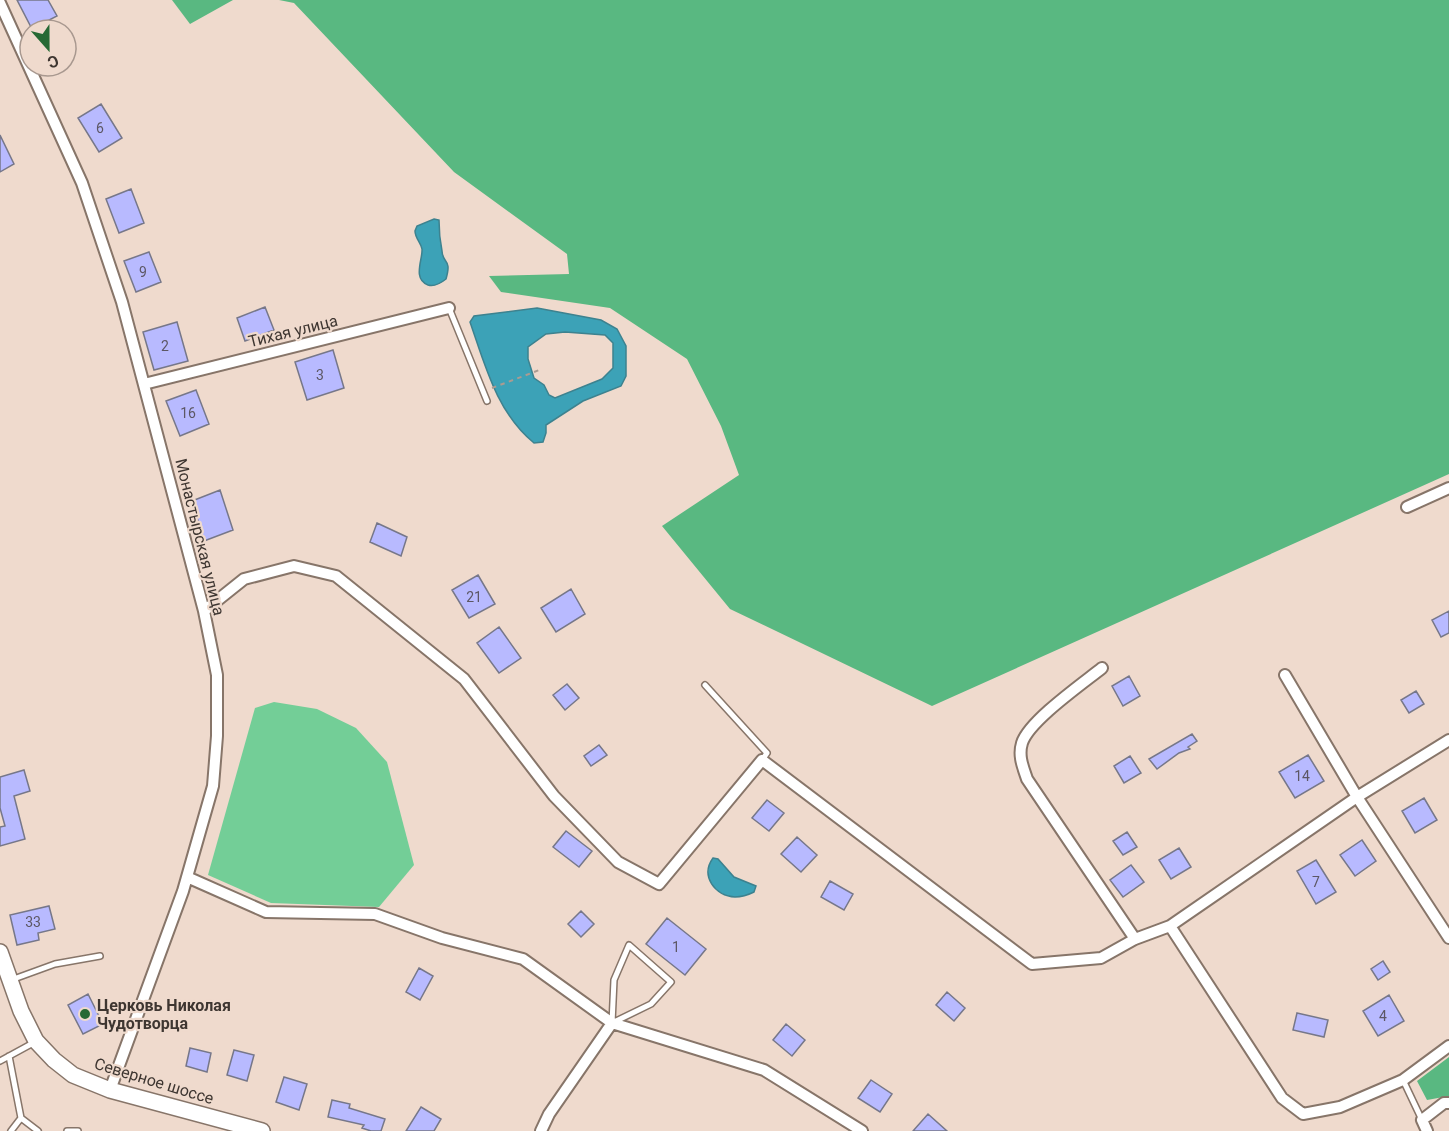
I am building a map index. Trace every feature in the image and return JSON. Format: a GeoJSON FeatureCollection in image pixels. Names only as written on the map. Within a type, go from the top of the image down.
{"type":"FeatureCollection","features":[{"type":"Feature","properties":{"kind":"main road","name":"Северное шоссе"},"geometry":{"type":"LineString","coordinates":[[0,952],[21,1011],[36,1041],[54,1060],[73,1075],[110,1090],[262,1131]]}},
{"type":"Feature","properties":{"kind":"street","name":"Монастырская улица"},"geometry":{"type":"LineString","coordinates":[[0,3],[82,183],[122,302],[204,611],[217,675],[213,786],[187,877],[110,1090]]}},
{"type":"Feature","properties":{"kind":"street","name":"Тихая улица"},"geometry":{"type":"LineString","coordinates":[[144,384],[449,308]]}},
{"type":"Feature","properties":{"kind":"street"},"geometry":{"type":"LineString","coordinates":[[1407,507],[1449,488]]}},
{"type":"Feature","properties":{"kind":"street"},"geometry":{"type":"LineString","coordinates":[[204,611],[244,579],[294,566],[336,576],[464,679],[562,804],[618,862],[659,884],[762,760],[1032,964],[1101,957],[1135,939],[1170,926],[1358,797],[1449,740]]}},
{"type":"Feature","properties":{"kind":"street"},"geometry":{"type":"LineString","coordinates":[[1102,668],[1038,720],[1022,741],[1020,759],[1027,779],[1135,939]]}},
{"type":"Feature","properties":{"kind":"street"},"geometry":{"type":"LineString","coordinates":[[1285,675],[1358,797],[1449,938]]}},
{"type":"Feature","properties":{"kind":"street"},"geometry":{"type":"LineString","coordinates":[[187,877],[266,912],[375,914],[442,938],[523,959],[612,1023],[764,1070],[862,1131]]}},
{"type":"Feature","properties":{"kind":"street"},"geometry":{"type":"LineString","coordinates":[[1170,926],[1282,1098],[1303,1114],[1340,1107],[1403,1080],[1449,1046]]}},
{"type":"Feature","properties":{"kind":"street"},"geometry":{"type":"LineString","coordinates":[[541,1131],[549,1114],[612,1023]]}},
{"type":"Feature","properties":{"kind":"street"},"geometry":{"type":"LineString","coordinates":[[1424,1126],[1444,1103],[1449,1102]]}},
{"type":"Feature","properties":{"kind":"lane"},"geometry":{"type":"LineString","coordinates":[[449,308],[487,401]]}},
{"type":"Feature","properties":{"kind":"lane"},"geometry":{"type":"LineString","coordinates":[[705,685],[767,753],[762,760]]}},
{"type":"Feature","properties":{"kind":"lane"},"geometry":{"type":"LineString","coordinates":[[629,945],[671,982],[651,1004],[612,1023],[614,980],[629,945]]}},
{"type":"Feature","properties":{"kind":"lane"},"geometry":{"type":"LineString","coordinates":[[9,980],[55,964],[99,956]]}},
{"type":"Feature","properties":{"kind":"lane"},"geometry":{"type":"LineString","coordinates":[[0,1061],[36,1041]]}},
{"type":"Feature","properties":{"kind":"lane"},"geometry":{"type":"LineString","coordinates":[[9,1056],[21,1118],[38,1131]]}},
{"type":"Feature","properties":{"kind":"lane"},"geometry":{"type":"LineString","coordinates":[[1403,1080],[1424,1126]]}},
{"type":"Feature","properties":{"kind":"lane"},"geometry":{"type":"LineString","coordinates":[[11,1131],[21,1118]]}},
{"type":"Feature","properties":{"kind":"lane"},"geometry":{"type":"LineString","coordinates":[[67,1131],[78,1131]]}},
{"type":"Feature","properties":{"kind":"path"},"geometry":{"type":"LineString","coordinates":[[483,392],[542,369]]}},
{"type":"Feature","properties":{"kind":"green space"},"geometry":{"type":"Polygon","coordinates":[[[172,0],[233,0],[190,24],[172,0]]]}},
{"type":"Feature","properties":{"kind":"green space"},"geometry":{"type":"Polygon","coordinates":[[[279,0],[1449,0],[1449,474],[932,706],[730,609],[662,526],[739,475],[721,426],[687,359],[610,308],[501,292],[489,276],[569,274],[567,254],[454,172],[294,3],[279,0]]]}},
{"type":"Feature","properties":{"kind":"green space"},"geometry":{"type":"Polygon","coordinates":[[[274,702],[317,709],[356,728],[387,762],[414,865],[379,907],[271,903],[208,875],[255,708],[274,702]]]}},
{"type":"Feature","properties":{"kind":"green space"},"geometry":{"type":"Polygon","coordinates":[[[1449,1057],[1449,1096],[1427,1100],[1417,1081],[1449,1057]]]}},
{"type":"Feature","properties":{"kind":"water"},"geometry":{"type":"Polygon","coordinates":[[[434,219],[439,220],[443,255],[448,268],[446,279],[438,284],[428,285],[423,282],[419,274],[422,249],[415,231],[417,226],[434,219]]]}},
{"type":"Feature","properties":{"kind":"water"},"geometry":{"type":"Polygon","coordinates":[[[537,308],[601,320],[617,329],[626,346],[626,376],[621,386],[583,401],[546,425],[543,442],[534,443],[521,431],[501,403],[470,322],[474,316],[537,308]],[[565,332],[546,334],[528,347],[528,359],[534,378],[544,385],[549,395],[555,398],[602,379],[613,368],[613,343],[605,335],[565,332]]]}},
{"type":"Feature","properties":{"kind":"water"},"geometry":{"type":"Polygon","coordinates":[[[713,858],[718,859],[734,877],[756,886],[754,892],[735,897],[716,889],[708,872],[713,858]]]}},
{"type":"Feature","properties":{"kind":"building"},"geometry":{"type":"Polygon","coordinates":[[[17,0],[48,0],[57,16],[53,18],[26,18],[17,0]]]}},
{"type":"Feature","properties":{"kind":"building"},"geometry":{"type":"Polygon","coordinates":[[[101,104],[122,138],[99,152],[78,118],[101,104]]]}},
{"type":"Feature","properties":{"kind":"building"},"geometry":{"type":"Polygon","coordinates":[[[0,135],[14,164],[0,172],[0,135]]]}},
{"type":"Feature","properties":{"kind":"building"},"geometry":{"type":"Polygon","coordinates":[[[131,189],[144,223],[119,233],[106,199],[131,189]]]}},
{"type":"Feature","properties":{"kind":"building"},"geometry":{"type":"Polygon","coordinates":[[[149,252],[161,282],[136,292],[124,261],[149,252]]]}},
{"type":"Feature","properties":{"kind":"building"},"geometry":{"type":"Polygon","coordinates":[[[265,307],[274,330],[245,341],[237,318],[265,307]]]}},
{"type":"Feature","properties":{"kind":"building"},"geometry":{"type":"Polygon","coordinates":[[[177,322],[188,361],[154,370],[143,332],[177,322]]]}},
{"type":"Feature","properties":{"kind":"building"},"geometry":{"type":"Polygon","coordinates":[[[333,350],[344,388],[307,400],[295,362],[333,350]]]}},
{"type":"Feature","properties":{"kind":"building"},"geometry":{"type":"Polygon","coordinates":[[[196,390],[209,424],[180,436],[166,401],[196,390]]]}},
{"type":"Feature","properties":{"kind":"building"},"geometry":{"type":"Polygon","coordinates":[[[220,490],[233,530],[204,541],[192,501],[220,490]]]}},
{"type":"Feature","properties":{"kind":"building"},"geometry":{"type":"Polygon","coordinates":[[[377,523],[407,537],[401,556],[370,542],[377,523]]]}},
{"type":"Feature","properties":{"kind":"building"},"geometry":{"type":"Polygon","coordinates":[[[478,575],[495,604],[469,618],[452,590],[478,575]]]}},
{"type":"Feature","properties":{"kind":"building"},"geometry":{"type":"Polygon","coordinates":[[[571,589],[585,614],[556,632],[541,608],[571,589]]]}},
{"type":"Feature","properties":{"kind":"building"},"geometry":{"type":"Polygon","coordinates":[[[1449,611],[1449,633],[1441,637],[1432,620],[1449,611]]]}},
{"type":"Feature","properties":{"kind":"building"},"geometry":{"type":"Polygon","coordinates":[[[499,627],[521,658],[499,673],[477,643],[499,627]]]}},
{"type":"Feature","properties":{"kind":"building"},"geometry":{"type":"Polygon","coordinates":[[[1129,676],[1140,696],[1123,706],[1112,686],[1129,676]]]}},
{"type":"Feature","properties":{"kind":"building"},"geometry":{"type":"Polygon","coordinates":[[[567,684],[579,698],[565,710],[553,695],[567,684]]]}},
{"type":"Feature","properties":{"kind":"building"},"geometry":{"type":"Polygon","coordinates":[[[1416,691],[1424,704],[1409,713],[1401,700],[1416,691]]]}},
{"type":"Feature","properties":{"kind":"building"},"geometry":{"type":"Polygon","coordinates":[[[1192,734],[1197,741],[1188,747],[1190,749],[1179,753],[1157,769],[1149,759],[1192,734]]]}},
{"type":"Feature","properties":{"kind":"building"},"geometry":{"type":"Polygon","coordinates":[[[599,745],[607,755],[591,766],[584,756],[599,745]]]}},
{"type":"Feature","properties":{"kind":"building"},"geometry":{"type":"Polygon","coordinates":[[[1308,755],[1324,781],[1295,798],[1279,772],[1308,755]]]}},
{"type":"Feature","properties":{"kind":"building"},"geometry":{"type":"Polygon","coordinates":[[[1130,756],[1141,773],[1124,783],[1114,766],[1130,756]]]}},
{"type":"Feature","properties":{"kind":"building"},"geometry":{"type":"Polygon","coordinates":[[[24,770],[30,791],[14,796],[25,839],[0,846],[0,827],[5,826],[0,808],[0,777],[24,770]]]}},
{"type":"Feature","properties":{"kind":"building"},"geometry":{"type":"Polygon","coordinates":[[[1424,798],[1437,820],[1415,833],[1402,811],[1424,798]]]}},
{"type":"Feature","properties":{"kind":"building"},"geometry":{"type":"Polygon","coordinates":[[[767,800],[784,813],[769,831],[752,818],[767,800]]]}},
{"type":"Feature","properties":{"kind":"building"},"geometry":{"type":"Polygon","coordinates":[[[566,831],[592,851],[579,867],[553,847],[566,831]]]}},
{"type":"Feature","properties":{"kind":"building"},"geometry":{"type":"Polygon","coordinates":[[[1127,832],[1137,847],[1123,855],[1113,841],[1127,832]]]}},
{"type":"Feature","properties":{"kind":"building"},"geometry":{"type":"Polygon","coordinates":[[[797,837],[817,855],[801,872],[781,854],[797,837]]]}},
{"type":"Feature","properties":{"kind":"building"},"geometry":{"type":"Polygon","coordinates":[[[1362,840],[1376,861],[1355,876],[1340,855],[1362,840]]]}},
{"type":"Feature","properties":{"kind":"building"},"geometry":{"type":"Polygon","coordinates":[[[1179,848],[1191,867],[1171,879],[1159,860],[1179,848]]]}},
{"type":"Feature","properties":{"kind":"building"},"geometry":{"type":"Polygon","coordinates":[[[1316,860],[1336,892],[1316,904],[1297,871],[1316,860]]]}},
{"type":"Feature","properties":{"kind":"building"},"geometry":{"type":"Polygon","coordinates":[[[1131,865],[1144,882],[1123,897],[1110,880],[1131,865]]]}},
{"type":"Feature","properties":{"kind":"building"},"geometry":{"type":"Polygon","coordinates":[[[830,881],[853,894],[844,910],[821,897],[830,881]]]}},
{"type":"Feature","properties":{"kind":"building"},"geometry":{"type":"Polygon","coordinates":[[[49,906],[55,929],[38,933],[39,940],[17,945],[10,915],[49,906]]]}},
{"type":"Feature","properties":{"kind":"building"},"geometry":{"type":"Polygon","coordinates":[[[581,911],[594,924],[581,937],[568,924],[581,911]]]}},
{"type":"Feature","properties":{"kind":"building"},"geometry":{"type":"Polygon","coordinates":[[[667,918],[706,949],[685,975],[646,944],[667,918]]]}},
{"type":"Feature","properties":{"kind":"building"},"geometry":{"type":"Polygon","coordinates":[[[1383,961],[1390,972],[1378,980],[1371,969],[1383,961]]]}},
{"type":"Feature","properties":{"kind":"building"},"geometry":{"type":"Polygon","coordinates":[[[419,968],[433,976],[420,1000],[406,992],[419,968]]]}},
{"type":"Feature","properties":{"kind":"building"},"geometry":{"type":"Polygon","coordinates":[[[947,992],[965,1008],[954,1021],[936,1005],[947,992]]]}},
{"type":"Feature","properties":{"kind":"building","name":"Церковь Николая Чудотворца"},"geometry":{"type":"Polygon","coordinates":[[[88,994],[103,1024],[83,1034],[68,1005],[88,994]]]}},
{"type":"Feature","properties":{"kind":"building"},"geometry":{"type":"Polygon","coordinates":[[[1389,995],[1404,1021],[1378,1036],[1363,1011],[1389,995]]]}},
{"type":"Feature","properties":{"kind":"building"},"geometry":{"type":"Polygon","coordinates":[[[1297,1013],[1328,1020],[1324,1037],[1293,1030],[1297,1013]]]}},
{"type":"Feature","properties":{"kind":"building"},"geometry":{"type":"Polygon","coordinates":[[[786,1024],[805,1040],[792,1056],[773,1040],[786,1024]]]}},
{"type":"Feature","properties":{"kind":"building"},"geometry":{"type":"Polygon","coordinates":[[[190,1048],[211,1053],[207,1072],[186,1066],[190,1048]]]}},
{"type":"Feature","properties":{"kind":"building"},"geometry":{"type":"Polygon","coordinates":[[[234,1050],[254,1055],[247,1081],[227,1075],[234,1050]]]}},
{"type":"Feature","properties":{"kind":"building"},"geometry":{"type":"Polygon","coordinates":[[[284,1077],[307,1084],[299,1110],[276,1102],[284,1077]]]}},
{"type":"Feature","properties":{"kind":"building"},"geometry":{"type":"Polygon","coordinates":[[[871,1080],[892,1094],[880,1112],[858,1098],[871,1080]]]}},
{"type":"Feature","properties":{"kind":"building"},"geometry":{"type":"Polygon","coordinates":[[[332,1100],[350,1104],[349,1108],[385,1119],[381,1131],[371,1131],[362,1128],[364,1125],[328,1117],[332,1100]]]}},
{"type":"Feature","properties":{"kind":"building"},"geometry":{"type":"Polygon","coordinates":[[[421,1107],[441,1119],[434,1131],[406,1131],[421,1107]]]}},
{"type":"Feature","properties":{"kind":"building"},"geometry":{"type":"Polygon","coordinates":[[[928,1114],[947,1131],[913,1131],[928,1114]]]}},
{"type":"Feature","properties":{"kind":"place","name":"Церковь Николая Чудотворца"},"geometry":{"type":"Point","coordinates":[85,1014]}}]}
